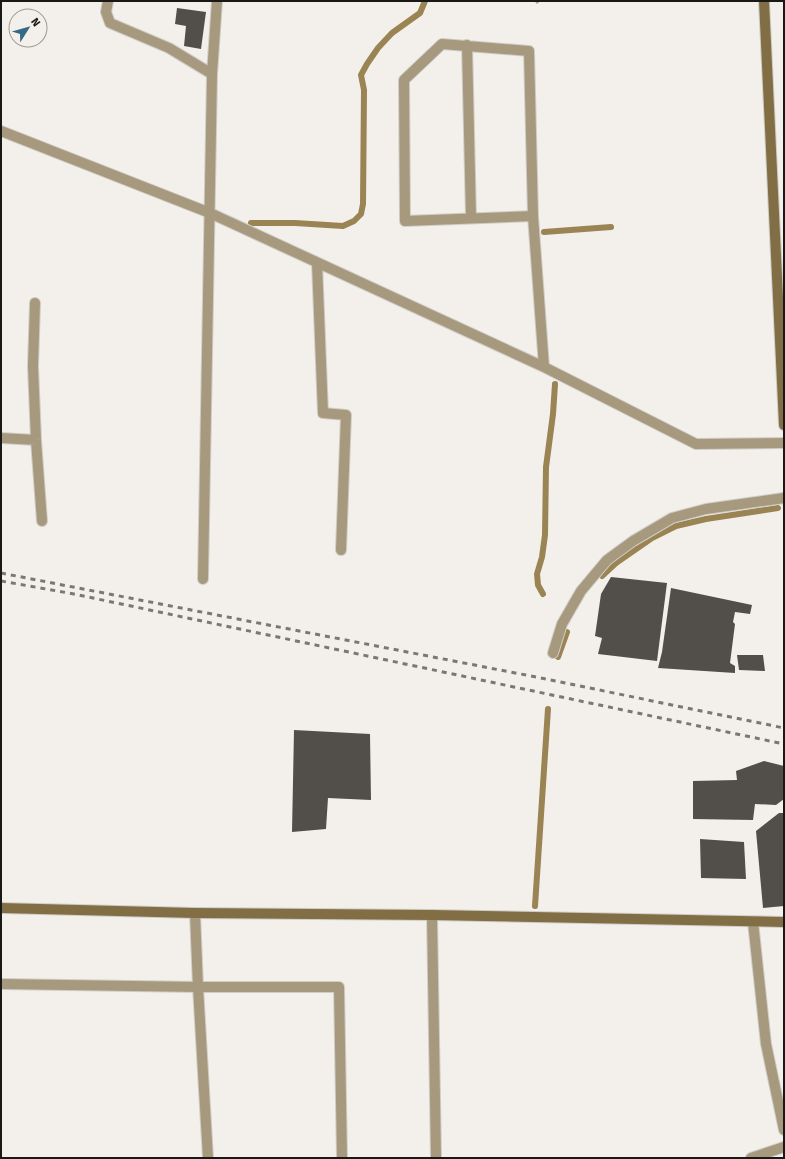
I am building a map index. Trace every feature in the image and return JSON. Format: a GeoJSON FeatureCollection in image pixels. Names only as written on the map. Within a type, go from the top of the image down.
{"type":"FeatureCollection","features":[{"type":"Feature","properties":{"kind":"street"},"geometry":{"type":"LineString","coordinates":[[108,1],[106,12],[110,23],[169,48],[212,74]]}},
{"type":"Feature","properties":{"kind":"street"},"geometry":{"type":"LineString","coordinates":[[203,579],[212,74],[217,1]]}},
{"type":"Feature","properties":{"kind":"street"},"geometry":{"type":"LineString","coordinates":[[764,1],[784,425]]}},
{"type":"Feature","properties":{"kind":"street"},"geometry":{"type":"LineString","coordinates":[[533,216],[405,221],[404,80],[442,44],[529,50],[533,216],[544,367]]}},
{"type":"Feature","properties":{"kind":"street"},"geometry":{"type":"LineString","coordinates":[[467,45],[471,218]]}},
{"type":"Feature","properties":{"kind":"street"},"geometry":{"type":"LineString","coordinates":[[1,131],[210,213],[544,367],[696,444],[784,443]]}},
{"type":"Feature","properties":{"kind":"street"},"geometry":{"type":"LineString","coordinates":[[317,263],[323,413],[346,415],[341,550]]}},
{"type":"Feature","properties":{"kind":"street"},"geometry":{"type":"LineString","coordinates":[[35,303],[33,366],[36,440],[42,521]]}},
{"type":"Feature","properties":{"kind":"street"},"geometry":{"type":"LineString","coordinates":[[1,438],[36,440]]}},
{"type":"Feature","properties":{"kind":"street"},"geometry":{"type":"LineString","coordinates":[[553,653],[562,624],[580,591],[607,560],[633,541],[672,518],[706,509],[784,498]]}},
{"type":"Feature","properties":{"kind":"street"},"geometry":{"type":"LineString","coordinates":[[1,908],[195,913],[432,915],[784,922]]}},
{"type":"Feature","properties":{"kind":"street"},"geometry":{"type":"LineString","coordinates":[[195,913],[208,1158]]}},
{"type":"Feature","properties":{"kind":"street"},"geometry":{"type":"LineString","coordinates":[[432,915],[436,1158]]}},
{"type":"Feature","properties":{"kind":"street"},"geometry":{"type":"LineString","coordinates":[[754,922],[766,1044],[784,1129]]}},
{"type":"Feature","properties":{"kind":"street"},"geometry":{"type":"LineString","coordinates":[[1,984],[198,987],[339,987],[342,1158]]}},
{"type":"Feature","properties":{"kind":"street"},"geometry":{"type":"LineString","coordinates":[[751,1158],[784,1147]]}},
{"type":"Feature","properties":{"kind":"building"},"geometry":{"type":"Polygon","coordinates":[[[177,8],[206,12],[201,49],[184,46],[186,26],[175,24],[177,8]]]}},
{"type":"Feature","properties":{"kind":"building"},"geometry":{"type":"Polygon","coordinates":[[[611,577],[667,583],[657,661],[598,654],[602,638],[595,636],[601,594],[611,577]]]}},
{"type":"Feature","properties":{"kind":"building"},"geometry":{"type":"Polygon","coordinates":[[[671,588],[752,605],[750,614],[735,612],[730,663],[735,666],[735,673],[658,668],[662,652],[671,588]]]}},
{"type":"Feature","properties":{"kind":"building"},"geometry":{"type":"Polygon","coordinates":[[[737,655],[763,655],[765,671],[739,670],[737,655]]]}},
{"type":"Feature","properties":{"kind":"building"},"geometry":{"type":"Polygon","coordinates":[[[294,730],[370,734],[371,800],[328,798],[326,829],[292,832],[294,730]]]}},
{"type":"Feature","properties":{"kind":"building"},"geometry":{"type":"Polygon","coordinates":[[[764,761],[784,766],[784,799],[776,805],[755,804],[753,820],[693,819],[693,781],[737,780],[736,771],[764,761]]]}},
{"type":"Feature","properties":{"kind":"building"},"geometry":{"type":"Polygon","coordinates":[[[779,813],[784,813],[784,906],[763,908],[756,831],[779,813]]]}},
{"type":"Feature","properties":{"kind":"building"},"geometry":{"type":"Polygon","coordinates":[[[700,839],[744,842],[746,879],[701,878],[700,839]]]}},
{"type":"Feature","properties":{"kind":"waterway"},"geometry":{"type":"LineString","coordinates":[[251,223],[295,223],[343,226],[354,221],[361,214],[363,204],[364,90],[361,75],[378,48],[392,33],[420,13],[425,1]]}},
{"type":"Feature","properties":{"kind":"waterway"},"geometry":{"type":"LineString","coordinates":[[544,232],[611,227]]}},
{"type":"Feature","properties":{"kind":"waterway"},"geometry":{"type":"LineString","coordinates":[[543,594],[538,585],[537,574],[542,557],[545,535],[546,467],[553,414],[555,384]]}},
{"type":"Feature","properties":{"kind":"waterway"},"geometry":{"type":"LineString","coordinates":[[602,576],[616,563],[652,538],[676,526],[706,519],[778,508]]}},
{"type":"Feature","properties":{"kind":"waterway"},"geometry":{"type":"LineString","coordinates":[[558,657],[567,632]]}},
{"type":"Feature","properties":{"kind":"waterway"},"geometry":{"type":"LineString","coordinates":[[535,906],[548,709]]}},
{"type":"Feature","properties":{"kind":"railway"},"geometry":{"type":"LineString","coordinates":[[1,573],[536,677],[784,728]]}},
{"type":"Feature","properties":{"kind":"railway"},"geometry":{"type":"LineString","coordinates":[[1,581],[74,594],[784,744]]}}]}
